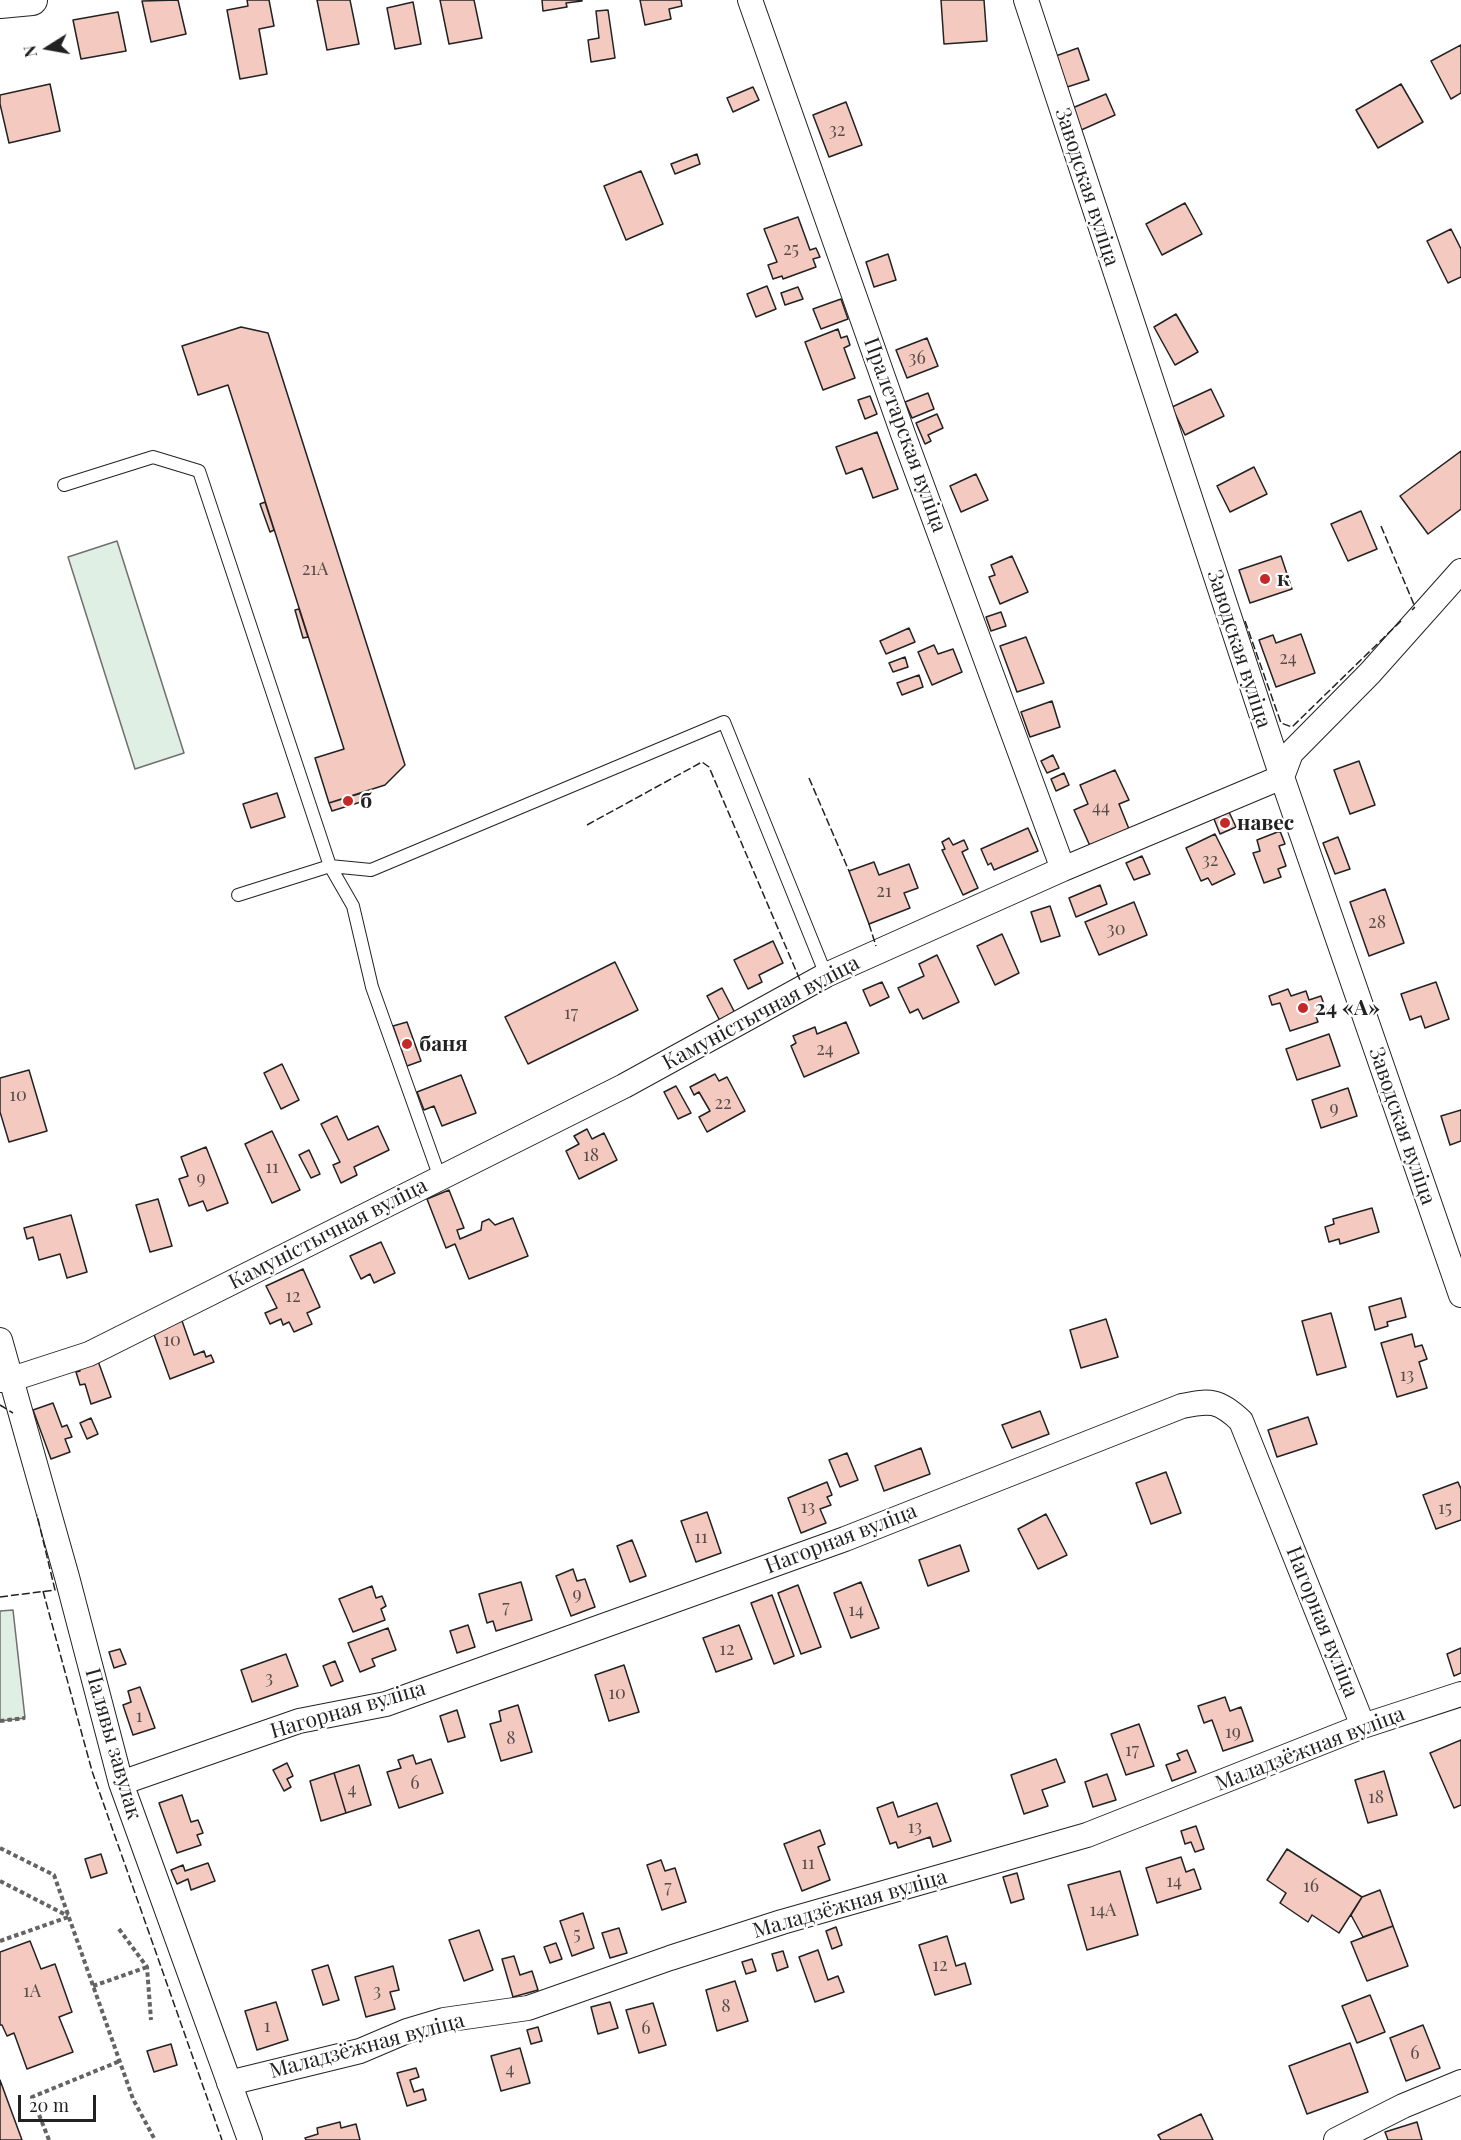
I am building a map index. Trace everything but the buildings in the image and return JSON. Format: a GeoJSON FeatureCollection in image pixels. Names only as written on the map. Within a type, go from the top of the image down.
{"type":"FeatureCollection","features":[{"type":"Feature","properties":{"kind":"street"},"geometry":{"type":"LineString","coordinates":[[0,3],[32,0]]}},
{"type":"Feature","properties":{"kind":"street","name":"Пралетарская вуліца"},"geometry":{"type":"LineString","coordinates":[[750,0],[903,434],[1063,869]]}},
{"type":"Feature","properties":{"kind":"street","name":"Заводская вуліца"},"geometry":{"type":"LineString","coordinates":[[1026,0],[1282,777],[1461,1295]]}},
{"type":"Feature","properties":{"kind":"street"},"geometry":{"type":"LineString","coordinates":[[1282,777],[1291,753],[1370,673],[1461,572]]}},
{"type":"Feature","properties":{"kind":"street","name":"Камуністычная вуліца"},"geometry":{"type":"LineString","coordinates":[[6,1380],[89,1354],[624,1086],[826,975],[1063,869],[1282,777]]}},
{"type":"Feature","properties":{"kind":"street","name":"Палявы завулак"},"geometry":{"type":"LineString","coordinates":[[0,1340],[6,1380],[121,1783],[250,2140]]}},
{"type":"Feature","properties":{"kind":"street","name":"Нагорная вуліца"},"geometry":{"type":"LineString","coordinates":[[121,1783],[299,1721],[386,1704],[845,1539],[1182,1406],[1203,1401],[1227,1407],[1241,1421],[1364,1726]]}},
{"type":"Feature","properties":{"kind":"street","name":"Маладзёжная вуліца"},"geometry":{"type":"LineString","coordinates":[[230,2083],[360,2050],[407,2031],[444,2020],[528,2008],[670,1958],[782,1922],[1087,1835],[1364,1726],[1461,1694]]}},
{"type":"Feature","properties":{"kind":"street"},"geometry":{"type":"LineString","coordinates":[[1340,2139],[1403,2106],[1461,2082]]}},
{"type":"Feature","properties":{"kind":"lane"},"geometry":{"type":"LineString","coordinates":[[64,485],[153,457],[199,471],[330,866],[353,906],[372,987],[440,1178]]}},
{"type":"Feature","properties":{"kind":"lane"},"geometry":{"type":"LineString","coordinates":[[238,895],[330,866],[371,870],[724,722],[826,975]]}},
{"type":"Feature","properties":{"kind":"path"},"geometry":{"type":"LineString","coordinates":[[0,1721],[25,1718]]}},
{"type":"Feature","properties":{"kind":"path"},"geometry":{"type":"LineString","coordinates":[[0,1848],[54,1875],[133,2099],[155,2140]]}},
{"type":"Feature","properties":{"kind":"path"},"geometry":{"type":"LineString","coordinates":[[0,1881],[69,1917]]}},
{"type":"Feature","properties":{"kind":"path"},"geometry":{"type":"LineString","coordinates":[[0,1941],[69,1917]]}},
{"type":"Feature","properties":{"kind":"path"},"geometry":{"type":"LineString","coordinates":[[119,1929],[147,1967],[151,2020]]}},
{"type":"Feature","properties":{"kind":"path"},"geometry":{"type":"LineString","coordinates":[[93,1986],[147,1967]]}},
{"type":"Feature","properties":{"kind":"path"},"geometry":{"type":"LineString","coordinates":[[49,2140],[32,2097],[120,2061]]}},
{"type":"Feature","properties":{"kind":"green space"},"geometry":{"type":"Polygon","coordinates":[[[117,541],[184,753],[135,769],[68,557],[117,541]]]}},
{"type":"Feature","properties":{"kind":"green space"},"geometry":{"type":"Polygon","coordinates":[[[13,1610],[25,1718],[0,1721],[0,1611],[13,1610]]]}},
{"type":"Feature","properties":{"kind":"fence"},"geometry":{"type":"LineString","coordinates":[[1381,526],[1415,607],[1412,610]]}},
{"type":"Feature","properties":{"kind":"fence"},"geometry":{"type":"LineString","coordinates":[[1245,621],[1281,723],[1292,727],[1403,619]]}},
{"type":"Feature","properties":{"kind":"fence"},"geometry":{"type":"LineString","coordinates":[[587,825],[702,762],[709,767],[800,980]]}},
{"type":"Feature","properties":{"kind":"fence"},"geometry":{"type":"LineString","coordinates":[[809,778],[849,871]]}},
{"type":"Feature","properties":{"kind":"fence"},"geometry":{"type":"LineString","coordinates":[[869,924],[876,946]]}},
{"type":"Feature","properties":{"kind":"fence"},"geometry":{"type":"LineString","coordinates":[[0,1405],[13,1413]]}},
{"type":"Feature","properties":{"kind":"fence"},"geometry":{"type":"LineString","coordinates":[[0,1597],[55,1590],[37,1515]]}},
{"type":"Feature","properties":{"kind":"fence"},"geometry":{"type":"LineString","coordinates":[[43,1591],[92,1771],[222,2140]]}},
{"type":"Feature","properties":{"kind":"place","name":"к"},"geometry":{"type":"Point","coordinates":[1265,579]}},
{"type":"Feature","properties":{"kind":"place","name":"б"},"geometry":{"type":"Point","coordinates":[348,801]}},
{"type":"Feature","properties":{"kind":"place","name":"навес"},"geometry":{"type":"Point","coordinates":[1225,823]}},
{"type":"Feature","properties":{"kind":"place","name":"24 «А»"},"geometry":{"type":"Point","coordinates":[1303,1008]}},
{"type":"Feature","properties":{"kind":"place","name":"баня"},"geometry":{"type":"Point","coordinates":[407,1044]}}]}
